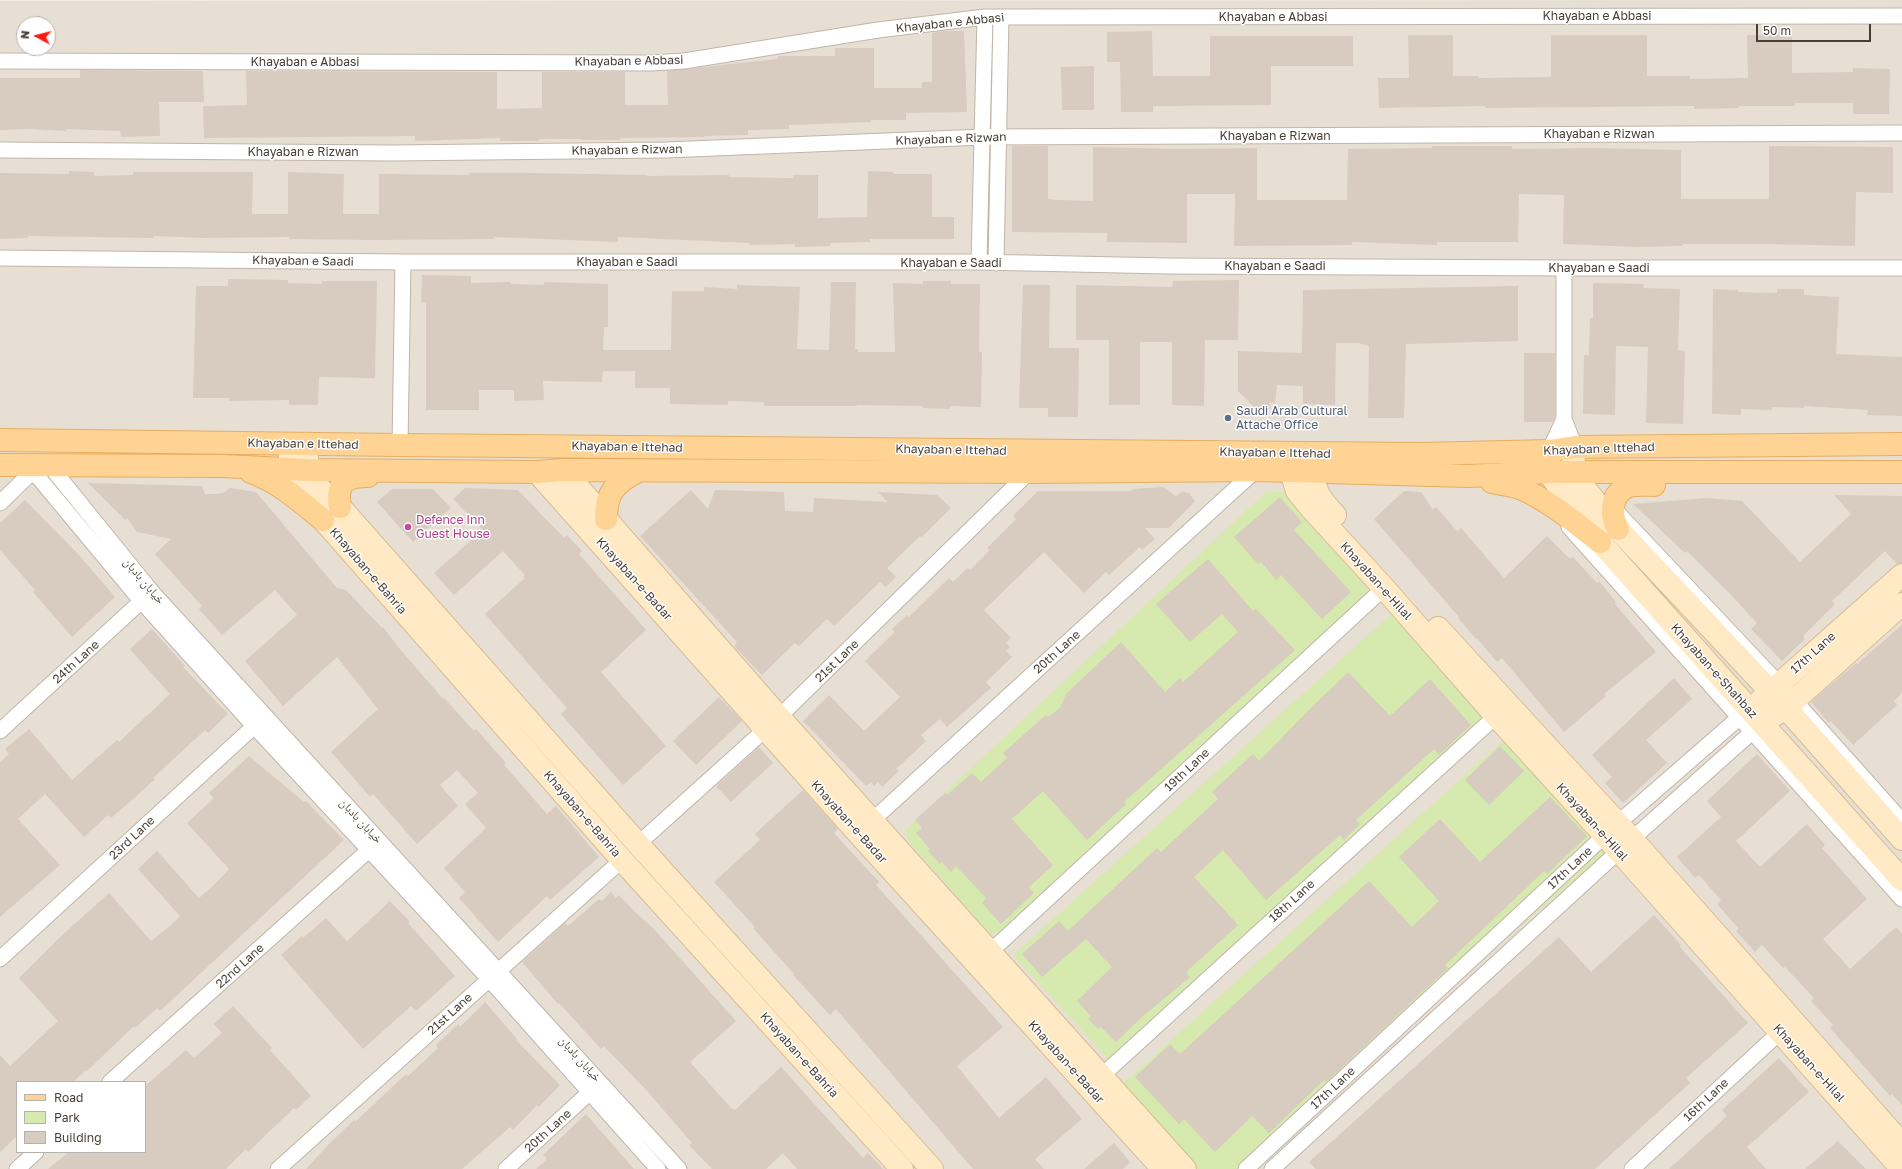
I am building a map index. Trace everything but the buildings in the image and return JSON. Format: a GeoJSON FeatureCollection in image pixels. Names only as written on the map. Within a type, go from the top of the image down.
{"type":"FeatureCollection","features":[{"type":"Feature","properties":{"kind":"main road","name":"Khayaban e Ittehad"},"geometry":{"type":"LineString","coordinates":[[0,440],[1420,454],[1549,451],[1575,447],[1902,444]]}},
{"type":"Feature","properties":{"kind":"main road"},"geometry":{"type":"LineString","coordinates":[[298,444],[313,450],[312,459],[316,467],[302,477],[298,444]]}},
{"type":"Feature","properties":{"kind":"main road"},"geometry":{"type":"LineString","coordinates":[[1575,447],[1572,473],[1618,529],[1790,704],[1902,839]]}},
{"type":"Feature","properties":{"kind":"main road"},"geometry":{"type":"LineString","coordinates":[[1548,472],[1549,451]]}},
{"type":"Feature","properties":{"kind":"main road","name":"Khayaban e Ittehad"},"geometry":{"type":"LineString","coordinates":[[0,465],[38,467],[222,466],[302,477],[453,471],[537,472],[563,470],[1029,472],[1256,470],[1468,476],[1548,472],[1902,472]]}},
{"type":"Feature","properties":{"kind":"main road"},"geometry":{"type":"LineString","coordinates":[[222,466],[252,472],[332,513],[343,484],[354,476],[442,478],[453,471]]}},
{"type":"Feature","properties":{"kind":"main road","name":"Khayaban-e-Badar"},"geometry":{"type":"LineString","coordinates":[[563,470],[606,519],[773,723]]}},
{"type":"Feature","properties":{"kind":"main road"},"geometry":{"type":"LineString","coordinates":[[606,519],[606,507],[609,496],[615,486],[638,471]]}},
{"type":"Feature","properties":{"kind":"main road","name":"Khayaban-e-Hilal"},"geometry":{"type":"LineString","coordinates":[[1291,471],[1298,491],[1304,501],[1384,588],[1496,716],[1618,837],[1780,1032],[1902,1169]]}},
{"type":"Feature","properties":{"kind":"main road","name":"Khayaban-e-Badar"},"geometry":{"type":"LineString","coordinates":[[537,472],[773,723],[1096,1081],[1185,1169]]}},
{"type":"Feature","properties":{"kind":"main road"},"geometry":{"type":"LineString","coordinates":[[1313,472],[1314,487],[1329,509],[1618,837],[1902,1144]]}},
{"type":"Feature","properties":{"kind":"main road","name":"Khayaban-e-Shahbaz"},"geometry":{"type":"LineString","coordinates":[[1548,472],[1600,542],[1751,721],[1902,880]]}},
{"type":"Feature","properties":{"kind":"main road"},"geometry":{"type":"LineString","coordinates":[[1618,529],[1613,520],[1613,507],[1618,494],[1630,486],[1676,486],[1692,472]]}},
{"type":"Feature","properties":{"kind":"main road"},"geometry":{"type":"LineString","coordinates":[[1468,476],[1518,488],[1545,500],[1600,542]]}},
{"type":"Feature","properties":{"kind":"main road","name":"Khayaban-e-Bahria"},"geometry":{"type":"LineString","coordinates":[[302,477],[622,860],[902,1169]]}},
{"type":"Feature","properties":{"kind":"main road","name":"Khayaban-e-Bahria"},"geometry":{"type":"LineString","coordinates":[[332,513],[638,844],[932,1169]]}},
{"type":"Feature","properties":{"kind":"main road","name":"17th Lane"},"geometry":{"type":"LineString","coordinates":[[1751,721],[1774,688],[1902,575]]}},
{"type":"Feature","properties":{"kind":"main road","name":"17th Lane"},"geometry":{"type":"LineString","coordinates":[[1751,721],[1790,704],[1902,604]]}},
{"type":"Feature","properties":{"kind":"main road","name":"Khayaban-e-Badar"},"geometry":{"type":"LineString","coordinates":[[866,827],[990,952],[1096,1081],[1163,1169]]}},
{"type":"Feature","properties":{"kind":"street","name":"Khayaban e Abbasi"},"geometry":{"type":"LineString","coordinates":[[0,61],[651,63],[684,61],[878,30],[985,17],[1902,16]]}},
{"type":"Feature","properties":{"kind":"street"},"geometry":{"type":"LineString","coordinates":[[979,262],[985,17]]}},
{"type":"Feature","properties":{"kind":"street"},"geometry":{"type":"LineString","coordinates":[[996,263],[1001,17]]}},
{"type":"Feature","properties":{"kind":"street","name":"Khayaban e Rizwan"},"geometry":{"type":"LineString","coordinates":[[0,150],[400,153],[650,150],[999,137],[1902,133]]}},
{"type":"Feature","properties":{"kind":"street","name":"Khayaban e Saadi"},"geometry":{"type":"LineString","coordinates":[[0,258],[403,262],[979,262],[1176,266],[1902,268]]}},
{"type":"Feature","properties":{"kind":"street"},"geometry":{"type":"LineString","coordinates":[[400,445],[403,262]]}},
{"type":"Feature","properties":{"kind":"street"},"geometry":{"type":"LineString","coordinates":[[1564,268],[1564,420],[1575,447]]}},
{"type":"Feature","properties":{"kind":"street"},"geometry":{"type":"LineString","coordinates":[[1549,451],[1564,420]]}},
{"type":"Feature","properties":{"kind":"street"},"geometry":{"type":"LineString","coordinates":[[0,503],[38,467]]}},
{"type":"Feature","properties":{"kind":"street","name":"خیابان بادبان"},"geometry":{"type":"LineString","coordinates":[[38,467],[147,597],[259,721],[494,975],[679,1169]]}},
{"type":"Feature","properties":{"kind":"street","name":"20th Lane"},"geometry":{"type":"LineString","coordinates":[[866,827],[1256,470]]}},
{"type":"Feature","properties":{"kind":"street","name":"21st Lane"},"geometry":{"type":"LineString","coordinates":[[638,844],[773,723],[1029,472]]}},
{"type":"Feature","properties":{"kind":"street"},"geometry":{"type":"LineString","coordinates":[[1545,500],[1751,721],[1902,899]]}},
{"type":"Feature","properties":{"kind":"street"},"geometry":{"type":"LineString","coordinates":[[1613,507],[1774,688]]}},
{"type":"Feature","properties":{"kind":"street","name":"19th Lane"},"geometry":{"type":"LineString","coordinates":[[990,952],[1384,588]]}},
{"type":"Feature","properties":{"kind":"street","name":"24th Lane"},"geometry":{"type":"LineString","coordinates":[[0,732],[147,597]]}},
{"type":"Feature","properties":{"kind":"street"},"geometry":{"type":"LineString","coordinates":[[1790,704],[1902,821]]}},
{"type":"Feature","properties":{"kind":"street","name":"18th Lane"},"geometry":{"type":"LineString","coordinates":[[1096,1081],[1496,716]]}},
{"type":"Feature","properties":{"kind":"street","name":"خیابان بادبان"},"geometry":{"type":"LineString","coordinates":[[259,721],[370,849],[494,975],[590,1092],[658,1169]]}},
{"type":"Feature","properties":{"kind":"street","name":"23rd Lane"},"geometry":{"type":"LineString","coordinates":[[0,959],[259,721]]}},
{"type":"Feature","properties":{"kind":"street","name":"17th Lane"},"geometry":{"type":"LineString","coordinates":[[1246,1169],[1618,837],[1751,721]]}},
{"type":"Feature","properties":{"kind":"street","name":"17th Lane"},"geometry":{"type":"LineString","coordinates":[[1272,1169],[1618,837],[1751,721]]}},
{"type":"Feature","properties":{"kind":"street","name":"22nd Lane"},"geometry":{"type":"LineString","coordinates":[[111,1081],[370,849]]}},
{"type":"Feature","properties":{"kind":"street","name":"21st Lane"},"geometry":{"type":"LineString","coordinates":[[278,1169],[622,860]]}},
{"type":"Feature","properties":{"kind":"street","name":"16th Lane"},"geometry":{"type":"LineString","coordinates":[[1632,1169],[1780,1032]]}},
{"type":"Feature","properties":{"kind":"street","name":"20th Lane"},"geometry":{"type":"LineString","coordinates":[[506,1169],[590,1092]]}},
{"type":"Feature","properties":{"kind":"street"},"geometry":{"type":"LineString","coordinates":[[18,1169],[35,1153]]}},
{"type":"Feature","properties":{"kind":"shaded area"},"geometry":{"type":"Polygon","coordinates":[[[1902,0],[1902,1169],[0,1169],[0,1],[1902,0]]]}},
{"type":"Feature","properties":{"kind":"green space"},"geometry":{"type":"Polygon","coordinates":[[[1266,492],[1284,492],[1369,590],[1366,604],[1000,934],[990,934],[907,839],[906,829],[1266,492]]]}},
{"type":"Feature","properties":{"kind":"green space"},"geometry":{"type":"Polygon","coordinates":[[[1397,609],[1499,721],[1110,1061],[1013,955],[1397,609]]]}},
{"type":"Feature","properties":{"kind":"green space"},"geometry":{"type":"Polygon","coordinates":[[[1504,740],[1606,852],[1242,1169],[1196,1169],[1120,1086],[1504,740]]]}},
{"type":"Feature","properties":{"kind":"place","name":"Saudi Arab Cultural Attache Office"},"geometry":{"type":"Point","coordinates":[1228,418]}},
{"type":"Feature","properties":{"kind":"place","name":"Defence Inn Guest House"},"geometry":{"type":"Point","coordinates":[408,527]}}]}
